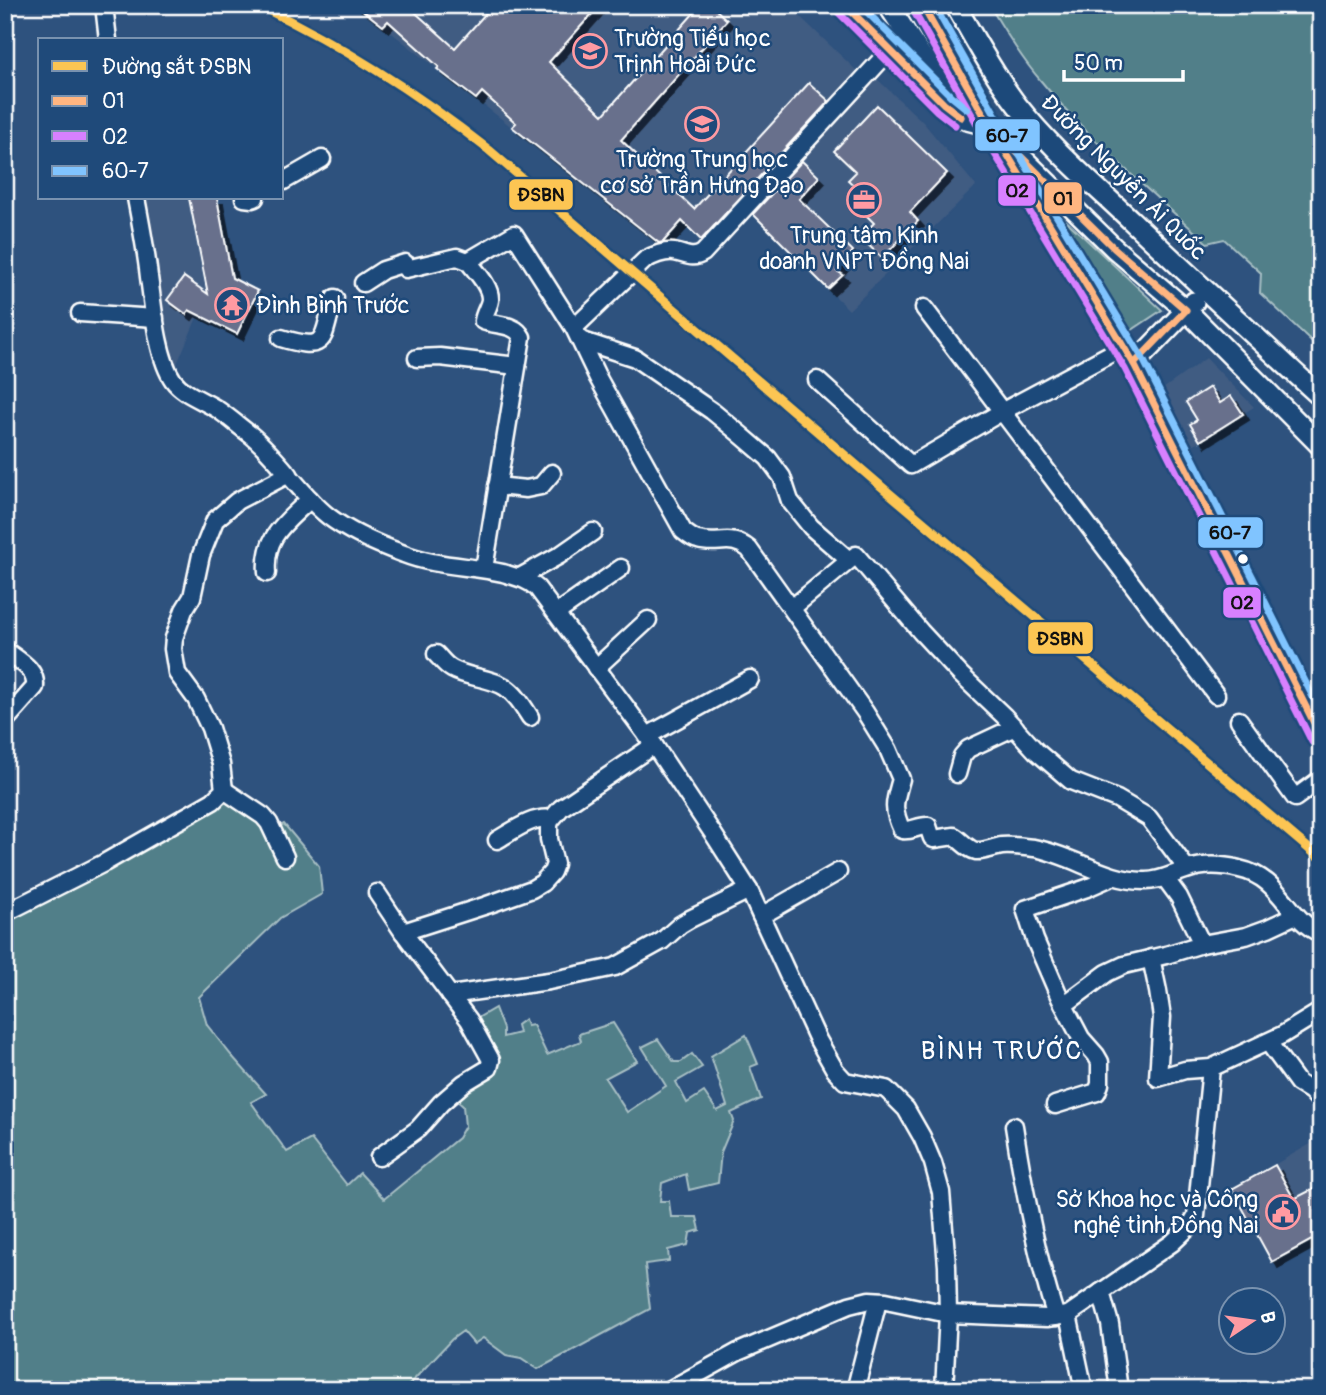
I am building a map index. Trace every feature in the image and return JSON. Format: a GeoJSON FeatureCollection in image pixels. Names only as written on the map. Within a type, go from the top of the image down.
{"type":"FeatureCollection","features":[{"type":"Feature","properties":{"kind":"main road"},"geometry":{"type":"LineString","coordinates":[[845,5],[951,111],[982,125],[1129,356],[1321,737]]}},
{"type":"Feature","properties":{"kind":"main road","name":"Đường Nguyễn Ái Quốc"},"geometry":{"type":"LineString","coordinates":[[888,5],[947,94],[1114,248],[1167,292],[1222,306],[1321,397]]}},
{"type":"Feature","properties":{"kind":"main road","name":"Đường Nguyễn Ái Quốc"},"geometry":{"type":"LineString","coordinates":[[922,5],[982,125]]}},
{"type":"Feature","properties":{"kind":"main road","name":"Đường Nguyễn Ái Quốc"},"geometry":{"type":"LineString","coordinates":[[955,5],[997,76],[1035,127],[1196,300],[1321,446]]}},
{"type":"Feature","properties":{"kind":"main road"},"geometry":{"type":"LineString","coordinates":[[891,49],[905,32]]}},
{"type":"Feature","properties":{"kind":"main road"},"geometry":{"type":"LineString","coordinates":[[1129,356],[1196,300]]}},
{"type":"Feature","properties":{"kind":"street"},"geometry":{"type":"LineString","coordinates":[[104,5],[108,38]]}},
{"type":"Feature","properties":{"kind":"street"},"geometry":{"type":"LineString","coordinates":[[577,334],[645,260],[671,252],[692,257],[703,253],[891,49]]}},
{"type":"Feature","properties":{"kind":"street"},"geometry":{"type":"LineString","coordinates":[[284,181],[322,159]]}},
{"type":"Feature","properties":{"kind":"street"},"geometry":{"type":"LineString","coordinates":[[136,200],[155,318],[164,359],[173,381],[217,409],[266,448],[329,517],[358,534],[416,559],[484,569],[527,580],[537,588],[650,741],[749,890],[818,1040],[835,1070],[845,1081],[886,1089],[906,1109],[933,1163],[941,1192],[948,1314],[944,1390]]}},
{"type":"Feature","properties":{"kind":"street"},"geometry":{"type":"LineString","coordinates":[[468,261],[514,234],[577,334],[598,378],[683,531],[695,540],[732,540],[743,544],[754,555],[865,712],[888,749],[901,779],[894,801],[902,830],[928,826],[932,838],[954,836],[978,851],[1013,846],[1036,849],[1073,859],[1112,877],[1143,882],[1206,866],[1226,866],[1251,872],[1271,884],[1296,915],[1321,934]]}},
{"type":"Feature","properties":{"kind":"street"},"geometry":{"type":"LineString","coordinates":[[363,283],[383,270],[457,257],[468,261],[488,289],[490,302],[483,321],[511,327],[521,335],[484,569]]}},
{"type":"Feature","properties":{"kind":"street"},"geometry":{"type":"LineString","coordinates":[[281,338],[307,345],[319,341],[326,330],[335,298]]}},
{"type":"Feature","properties":{"kind":"street"},"geometry":{"type":"LineString","coordinates":[[924,308],[1216,695]]}},
{"type":"Feature","properties":{"kind":"street"},"geometry":{"type":"LineString","coordinates":[[79,313],[155,318]]}},
{"type":"Feature","properties":{"kind":"street"},"geometry":{"type":"LineString","coordinates":[[577,334],[635,358],[712,411],[740,434],[768,458],[782,477],[790,500],[811,527],[849,560]]}},
{"type":"Feature","properties":{"kind":"street"},"geometry":{"type":"LineString","coordinates":[[817,380],[911,465],[1003,411],[1129,356]]}},
{"type":"Feature","properties":{"kind":"street"},"geometry":{"type":"LineString","coordinates":[[417,358],[440,357],[517,366]]}},
{"type":"Feature","properties":{"kind":"street"},"geometry":{"type":"LineString","coordinates":[[497,486],[526,489],[541,486],[552,473]]}},
{"type":"Feature","properties":{"kind":"street"},"geometry":{"type":"LineString","coordinates":[[285,857],[263,816],[224,790],[221,764],[210,729],[196,699],[177,673],[173,649],[184,610],[192,597],[201,555],[215,520],[237,501],[289,474]]}},
{"type":"Feature","properties":{"kind":"street"},"geometry":{"type":"LineString","coordinates":[[267,572],[266,554],[275,534],[310,499]]}},
{"type":"Feature","properties":{"kind":"street"},"geometry":{"type":"LineString","coordinates":[[520,578],[593,532]]}},
{"type":"Feature","properties":{"kind":"street"},"geometry":{"type":"LineString","coordinates":[[792,608],[856,555],[921,632],[1036,751],[1071,780],[1117,799],[1149,818],[1187,869]]}},
{"type":"Feature","properties":{"kind":"street"},"geometry":{"type":"LineString","coordinates":[[557,613],[621,568]]}},
{"type":"Feature","properties":{"kind":"street"},"geometry":{"type":"LineString","coordinates":[[596,668],[648,620]]}},
{"type":"Feature","properties":{"kind":"street"},"geometry":{"type":"LineString","coordinates":[[5,650],[30,670],[36,680],[35,687],[5,721]]}},
{"type":"Feature","properties":{"kind":"street"},"geometry":{"type":"LineString","coordinates":[[436,654],[449,668],[506,688],[515,695],[530,717]]}},
{"type":"Feature","properties":{"kind":"street"},"geometry":{"type":"LineString","coordinates":[[403,932],[488,905],[541,883],[552,872],[555,864],[548,834],[551,819],[561,808],[650,741],[750,678]]}},
{"type":"Feature","properties":{"kind":"street"},"geometry":{"type":"LineString","coordinates":[[1238,720],[1295,799],[1321,779]]}},
{"type":"Feature","properties":{"kind":"street"},"geometry":{"type":"LineString","coordinates":[[957,774],[962,756],[968,749],[1015,727]]}},
{"type":"Feature","properties":{"kind":"street"},"geometry":{"type":"LineString","coordinates":[[7,909],[104,863],[213,801],[224,790]]}},
{"type":"Feature","properties":{"kind":"street"},"geometry":{"type":"LineString","coordinates":[[497,840],[532,821],[551,819]]}},
{"type":"Feature","properties":{"kind":"street"},"geometry":{"type":"LineString","coordinates":[[761,916],[838,872]]}},
{"type":"Feature","properties":{"kind":"street"},"geometry":{"type":"LineString","coordinates":[[1055,1105],[1097,1092],[1100,1084],[1100,1062],[1082,1038],[1064,1005],[1035,940],[1025,909],[1112,877]]}},
{"type":"Feature","properties":{"kind":"street"},"geometry":{"type":"LineString","coordinates":[[1165,878],[1179,897],[1202,944]]}},
{"type":"Feature","properties":{"kind":"street"},"geometry":{"type":"LineString","coordinates":[[450,995],[549,981],[615,967],[662,940],[690,919],[749,890]]}},
{"type":"Feature","properties":{"kind":"street"},"geometry":{"type":"LineString","coordinates":[[377,893],[469,1020],[491,1060],[489,1068],[464,1083],[441,1103],[418,1129],[379,1157]]}},
{"type":"Feature","properties":{"kind":"street"},"geometry":{"type":"LineString","coordinates":[[1064,1005],[1107,973],[1124,965],[1202,944],[1246,936],[1296,915]]}},
{"type":"Feature","properties":{"kind":"street"},"geometry":{"type":"LineString","coordinates":[[1151,958],[1162,1017],[1158,1078],[1185,1070],[1212,1069],[1268,1042],[1321,1011]]}},
{"type":"Feature","properties":{"kind":"street"},"geometry":{"type":"LineString","coordinates":[[1268,1042],[1298,1083],[1311,1091],[1321,1102]]}},
{"type":"Feature","properties":{"kind":"street"},"geometry":{"type":"LineString","coordinates":[[674,1389],[738,1352],[849,1305],[869,1300],[948,1314],[1062,1316],[1101,1292],[1172,1242],[1190,1226],[1196,1216],[1212,1069]]}},
{"type":"Feature","properties":{"kind":"street"},"geometry":{"type":"LineString","coordinates":[[1014,1126],[1040,1262],[1062,1316],[1084,1390]]}},
{"type":"Feature","properties":{"kind":"street"},"geometry":{"type":"LineString","coordinates":[[1101,1292],[1110,1324],[1119,1390]]}},
{"type":"Feature","properties":{"kind":"street"},"geometry":{"type":"LineString","coordinates":[[857,1383],[878,1301]]}},
{"type":"Feature","properties":{"kind":"shaded area"},"geometry":{"type":"Polygon","coordinates":[[[356,5],[788,5],[857,71],[702,240],[682,221],[661,244],[356,5]]]}},
{"type":"Feature","properties":{"kind":"shaded area","name":"Trung tâm Kinh doanh VNPT Đồng Nai"},"geometry":{"type":"Polygon","coordinates":[[[875,77],[923,122],[976,186],[849,310],[752,213],[875,77]]]}},
{"type":"Feature","properties":{"kind":"shaded area"},"geometry":{"type":"Polygon","coordinates":[[[142,200],[217,200],[231,275],[214,278],[174,371],[167,348],[142,200]]]}},
{"type":"Feature","properties":{"kind":"shaded area"},"geometry":{"type":"Polygon","coordinates":[[[1206,358],[1254,407],[1191,446],[1160,391],[1206,358]]]}},
{"type":"Feature","properties":{"kind":"shaded area","name":"Sở Khoa học và Công nghệ tỉnh Đồng Nai"},"geometry":{"type":"Polygon","coordinates":[[[1321,1138],[1321,1235],[1272,1262],[1232,1189],[1321,1138]]]}},
{"type":"Feature","properties":{"kind":"green space"},"geometry":{"type":"Polygon","coordinates":[[[989,5],[1321,5],[1321,350],[1260,293],[1261,273],[1224,239],[1207,243],[1080,124],[1027,63],[989,5]]]}},
{"type":"Feature","properties":{"kind":"green space"},"geometry":{"type":"Polygon","coordinates":[[[1060,215],[1162,310],[1129,332],[1060,215]]]}},
{"type":"Feature","properties":{"kind":"green space"},"geometry":{"type":"Polygon","coordinates":[[[225,797],[250,812],[268,832],[284,824],[319,866],[322,894],[280,918],[199,997],[207,1025],[266,1094],[251,1102],[287,1152],[311,1139],[347,1185],[360,1173],[384,1199],[458,1138],[465,1126],[463,1106],[455,1099],[494,1071],[476,1019],[495,1008],[503,1029],[503,1037],[519,1033],[517,1025],[525,1019],[527,1026],[533,1025],[547,1055],[581,1041],[579,1034],[613,1023],[637,1061],[605,1078],[627,1112],[666,1086],[642,1047],[658,1039],[674,1062],[681,1062],[692,1054],[702,1067],[676,1082],[687,1103],[704,1092],[717,1111],[727,1106],[711,1056],[746,1035],[758,1064],[750,1067],[761,1099],[731,1113],[734,1121],[721,1152],[718,1183],[689,1190],[686,1174],[662,1183],[660,1201],[669,1201],[671,1217],[697,1217],[700,1230],[690,1233],[688,1245],[668,1250],[669,1261],[645,1264],[650,1309],[538,1369],[521,1358],[506,1355],[483,1338],[474,1344],[463,1331],[452,1339],[408,1386],[408,1390],[5,1390],[5,912],[225,797]]]}},
{"type":"Feature","properties":{"kind":"building"},"geometry":{"type":"Polygon","coordinates":[[[356,5],[407,5],[455,48],[493,5],[600,5],[549,62],[603,115],[701,5],[711,5],[727,20],[621,140],[694,209],[809,83],[829,101],[701,240],[682,221],[659,243],[512,127],[516,123],[482,92],[476,99],[437,69],[439,67],[388,21],[383,26],[356,5]]]}},
{"type":"Feature","properties":{"kind":"building"},"geometry":{"type":"Polygon","coordinates":[[[877,105],[947,173],[910,212],[918,221],[882,258],[860,237],[874,223],[865,214],[874,204],[848,180],[856,172],[834,151],[877,105]]]}},
{"type":"Feature","properties":{"kind":"building"},"geometry":{"type":"Polygon","coordinates":[[[802,161],[819,177],[799,199],[853,251],[837,271],[843,275],[828,289],[753,214],[802,161]]]}},
{"type":"Feature","properties":{"kind":"building"},"geometry":{"type":"Polygon","coordinates":[[[189,200],[217,200],[232,278],[258,291],[237,334],[189,310],[186,314],[167,300],[184,277],[208,294],[189,200]]]}},
{"type":"Feature","properties":{"kind":"building"},"geometry":{"type":"Polygon","coordinates":[[[1210,387],[1220,403],[1231,396],[1243,414],[1200,441],[1190,424],[1197,420],[1186,402],[1210,387]]]}},
{"type":"Feature","properties":{"kind":"building","name":"Sở Khoa học và Công nghệ tỉnh Đồng Nai"},"geometry":{"type":"Polygon","coordinates":[[[1275,1165],[1294,1199],[1321,1185],[1321,1235],[1272,1262],[1232,1189],[1275,1165]]]}},
{"type":"Feature","properties":{"kind":"rail line","name":"ĐSBN"},"geometry":{"type":"LineString","coordinates":[[258,5],[377,71],[489,150],[1321,859]]}},
{"type":"Feature","properties":{"kind":"transit line","name":"01"},"geometry":{"type":"LineString","coordinates":[[845,5],[944,104],[961,117]]}},
{"type":"Feature","properties":{"kind":"transit line","name":"60-7"},"geometry":{"type":"LineString","coordinates":[[860,5],[967,109]]}},
{"type":"Feature","properties":{"kind":"transit line","name":"01"},"geometry":{"type":"LineString","coordinates":[[922,5],[990,126],[1114,248],[1186,310],[1134,364]]}},
{"type":"Feature","properties":{"kind":"transit line","name":"60-7"},"geometry":{"type":"LineString","coordinates":[[934,5],[999,121],[1143,359],[1321,713]]}},
{"type":"Feature","properties":{"kind":"transit line","name":"02"},"geometry":{"type":"LineString","coordinates":[[913,10],[981,131],[1125,369],[1312,742]]}},
{"type":"Feature","properties":{"kind":"transit line","name":"02"},"geometry":{"type":"LineString","coordinates":[[838,12],[937,111],[955,125]]}},
{"type":"Feature","properties":{"kind":"transit line","name":"01"},"geometry":{"type":"LineString","coordinates":[[990,126],[1134,364],[1321,737]]}},
{"type":"Feature","properties":{"kind":"place","name":"Trường Tiểu học Trịnh Hoài Đức"},"geometry":{"type":"Point","coordinates":[590,51]}},
{"type":"Feature","properties":{"kind":"place","name":"Trường Trung học cơ sở Trần Hưng Đạo"},"geometry":{"type":"Point","coordinates":[702,124]}},
{"type":"Feature","properties":{"kind":"place","name":"Trung tâm Kinh doanh VNPT Đồng Nai"},"geometry":{"type":"Point","coordinates":[864,200]}},
{"type":"Feature","properties":{"kind":"place","name":"Đình Bình Trước"},"geometry":{"type":"Point","coordinates":[232,305]}},
{"type":"Feature","properties":{"kind":"place","name":"Sở Khoa học và Công nghệ tỉnh Đồng Nai"},"geometry":{"type":"Point","coordinates":[1283,1212]}},
{"type":"Feature","properties":{"kind":"district","name":"BÌNH TRƯỚC"},"geometry":{"type":"Point","coordinates":[1002,1050]}}]}
